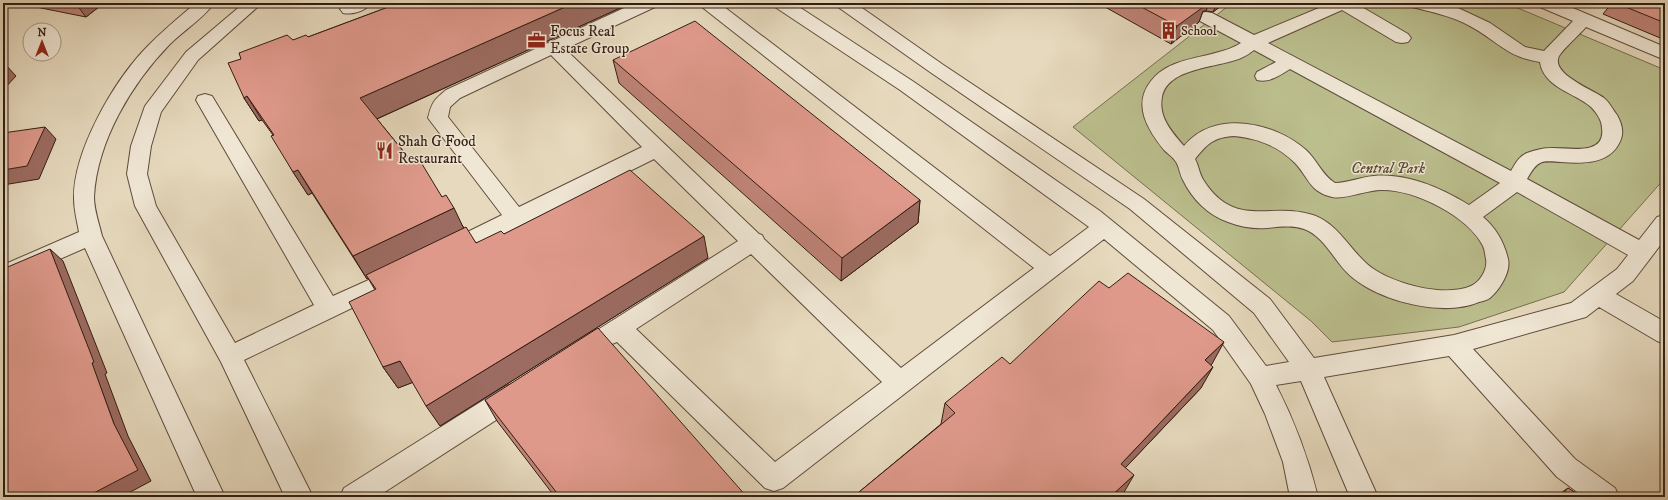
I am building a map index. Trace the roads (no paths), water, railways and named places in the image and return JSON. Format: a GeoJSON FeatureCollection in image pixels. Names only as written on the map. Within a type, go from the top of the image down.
{"type":"FeatureCollection","features":[{"type":"Feature","properties":{"kind":"street"},"geometry":{"type":"LineString","coordinates":[[206,3],[164,39],[140,66],[119,96],[102,128],[90,164],[84,198],[91,236],[211,497]]}},
{"type":"Feature","properties":{"kind":"street"},"geometry":{"type":"LineString","coordinates":[[254,3],[192,56],[152,111],[142,146],[137,174],[146,206],[230,356],[299,497]]}},
{"type":"Feature","properties":{"kind":"street"},"geometry":{"type":"LineString","coordinates":[[516,218],[438,118],[441,104],[453,94],[649,3]]}},
{"type":"Feature","properties":{"kind":"street"},"geometry":{"type":"LineString","coordinates":[[708,3],[1050,268]]}},
{"type":"Feature","properties":{"kind":"street"},"geometry":{"type":"LineString","coordinates":[[781,3],[907,86],[1104,227],[1221,323],[1260,377],[1278,414],[1296,462],[1304,497]]}},
{"type":"Feature","properties":{"kind":"street"},"geometry":{"type":"LineString","coordinates":[[844,3],[936,68],[1137,204],[1262,306],[1308,368],[1364,497]]}},
{"type":"Feature","properties":{"kind":"street"},"geometry":{"type":"LineString","coordinates":[[1418,3],[1468,19],[1484,27],[1518,51],[1532,55],[1549,57]]}},
{"type":"Feature","properties":{"kind":"street"},"geometry":{"type":"LineString","coordinates":[[1546,3],[1665,54]]}},
{"type":"Feature","properties":{"kind":"street"},"geometry":{"type":"LineString","coordinates":[[1185,159],[1196,143],[1210,134],[1220,130],[1252,131],[1276,140],[1295,151],[1303,158],[1319,183],[1325,187],[1339,190],[1363,184],[1391,182],[1414,187],[1438,197],[1462,210],[1479,226],[1497,252],[1498,265],[1493,281],[1483,292],[1470,297],[1450,300],[1433,299],[1401,292],[1380,284],[1361,271],[1327,233],[1314,225],[1302,220],[1255,220],[1236,217],[1215,206],[1198,190],[1190,175],[1185,159],[1158,129],[1152,113],[1152,98],[1158,84],[1170,74],[1188,66],[1237,53],[1254,43],[1345,4],[1402,38]]}},
{"type":"Feature","properties":{"kind":"street"},"geometry":{"type":"LineString","coordinates":[[1206,17],[1642,252]]}},
{"type":"Feature","properties":{"kind":"street"},"geometry":{"type":"LineString","coordinates":[[1468,216],[1489,203],[1514,182],[1527,162],[1534,158],[1544,156],[1579,157],[1591,155],[1602,150],[1608,145],[1613,135],[1612,124],[1605,112],[1597,103],[1555,76],[1550,68],[1549,57],[1584,19]]}},
{"type":"Feature","properties":{"kind":"street"},"geometry":{"type":"LineString","coordinates":[[553,47],[656,149],[900,382]]}},
{"type":"Feature","properties":{"kind":"street"},"geometry":{"type":"LineString","coordinates":[[1264,76],[1290,62]]}},
{"type":"Feature","properties":{"kind":"street"},"geometry":{"type":"LineString","coordinates":[[907,86],[936,68]]}},
{"type":"Feature","properties":{"kind":"street"},"geometry":{"type":"LineString","coordinates":[[204,100],[329,310]]}},
{"type":"Feature","properties":{"kind":"street"},"geometry":{"type":"LineString","coordinates":[[230,356],[329,310],[656,149]]}},
{"type":"Feature","properties":{"kind":"street"},"geometry":{"type":"LineString","coordinates":[[1260,377],[1454,345],[1578,310],[1625,275],[1665,223]]}},
{"type":"Feature","properties":{"kind":"street"},"geometry":{"type":"LineString","coordinates":[[618,328],[774,479],[1104,227]]}},
{"type":"Feature","properties":{"kind":"street"},"geometry":{"type":"LineString","coordinates":[[3,275],[91,236]]}},
{"type":"Feature","properties":{"kind":"street"},"geometry":{"type":"LineString","coordinates":[[585,349],[754,241]]}},
{"type":"Feature","properties":{"kind":"street"},"geometry":{"type":"LineString","coordinates":[[1597,295],[1665,334]]}},
{"type":"Feature","properties":{"kind":"street"},"geometry":{"type":"LineString","coordinates":[[1454,345],[1566,468],[1605,497]]}},
{"type":"Feature","properties":{"kind":"street"},"geometry":{"type":"LineString","coordinates":[[354,497],[532,383]]}},
{"type":"Feature","properties":{"kind":"place","name":"School"},"geometry":{"type":"Point","coordinates":[1168,30]}},
{"type":"Feature","properties":{"kind":"place","name":"Focus Real Estate Group"},"geometry":{"type":"Point","coordinates":[537,40]}},
{"type":"Feature","properties":{"kind":"place","name":"Shah G Food Restaurant"},"geometry":{"type":"Point","coordinates":[385,150]}},
{"type":"Feature","properties":{"kind":"park label","name":"Central Park"},"geometry":{"type":"Point","coordinates":[1388,168]}}]}
